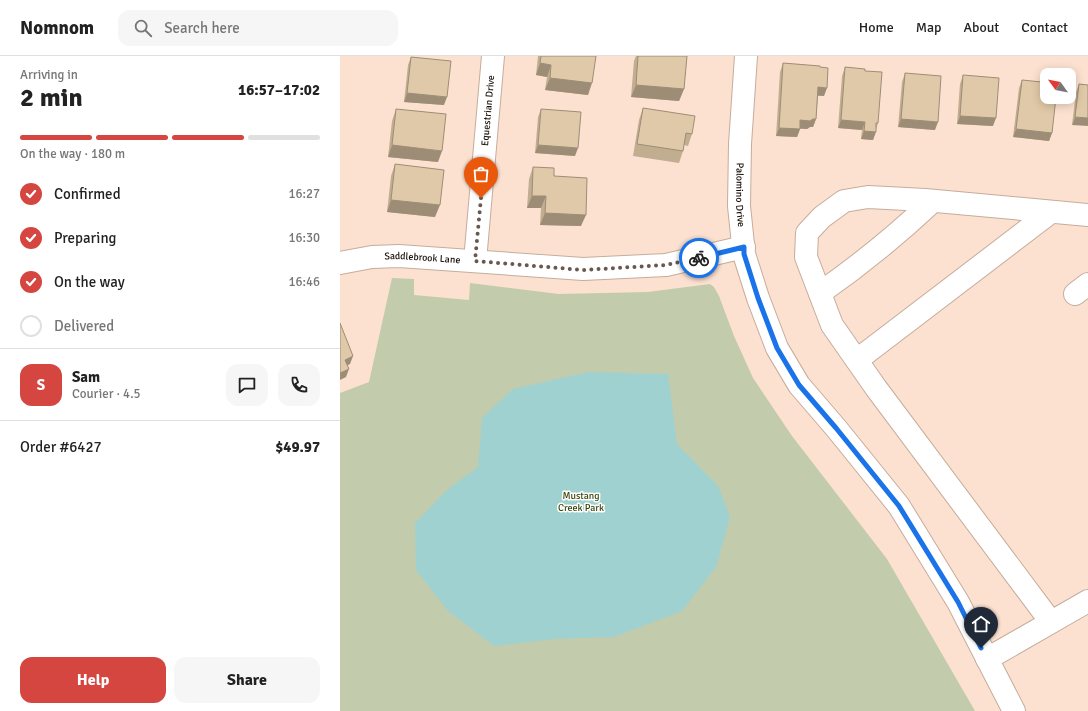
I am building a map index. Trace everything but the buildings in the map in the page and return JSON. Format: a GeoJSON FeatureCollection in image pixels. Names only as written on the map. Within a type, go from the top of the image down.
{"type":"FeatureCollection","features":[{"type":"Feature","properties":{"kind":"street","name":"Equestrian Drive"},"geometry":{"type":"LineString","coordinates":[[475,261],[493,56]]}},
{"type":"Feature","properties":{"kind":"street","name":"Palomino Drive"},"geometry":{"type":"LineString","coordinates":[[746,56],[740,144],[739,206],[744,254],[758,298],[777,348],[799,385],[899,506],[958,602],[1014,711]]}},
{"type":"Feature","properties":{"kind":"street"},"geometry":{"type":"LineString","coordinates":[[1051,622],[876,388],[832,325],[806,257],[808,233],[822,217],[844,201],[868,197],[933,201],[1088,215]]}},
{"type":"Feature","properties":{"kind":"street"},"geometry":{"type":"LineString","coordinates":[[820,293],[856,268],[906,227],[933,201]]}},
{"type":"Feature","properties":{"kind":"street"},"geometry":{"type":"LineString","coordinates":[[857,360],[1050,212]]}},
{"type":"Feature","properties":{"kind":"street","name":"Saddlebrook Lane"},"geometry":{"type":"LineString","coordinates":[[340,263],[372,257],[399,256],[583,270],[666,265],[744,247]]}},
{"type":"Feature","properties":{"kind":"street"},"geometry":{"type":"LineString","coordinates":[[987,659],[1088,601]]}},
{"type":"Feature","properties":{"kind":"green space","name":"Mustang Creek Park"},"geometry":{"type":"Polygon","coordinates":[[[392,278],[414,279],[414,295],[469,300],[470,283],[559,294],[648,292],[710,284],[714,287],[719,296],[734,336],[753,378],[792,436],[887,559],[975,711],[340,711],[340,393],[369,382],[392,278]]]}},
{"type":"Feature","properties":{"kind":"water"},"geometry":{"type":"Polygon","coordinates":[[[589,372],[668,374],[677,444],[718,486],[730,517],[716,567],[682,611],[614,637],[555,639],[494,646],[448,611],[416,570],[415,523],[447,490],[478,467],[482,418],[513,389],[589,372]]]}},
{"type":"Feature","properties":{"kind":"way so far"},"geometry":{"type":"LineString","coordinates":[[481,198],[475,261],[583,270],[666,265],[699,258]]}},
{"type":"Feature","properties":{"kind":"route"},"geometry":{"type":"LineString","coordinates":[[699,258],[744,247],[744,254],[758,298],[777,348],[799,385],[899,506],[958,602],[981,648]]}}]}
